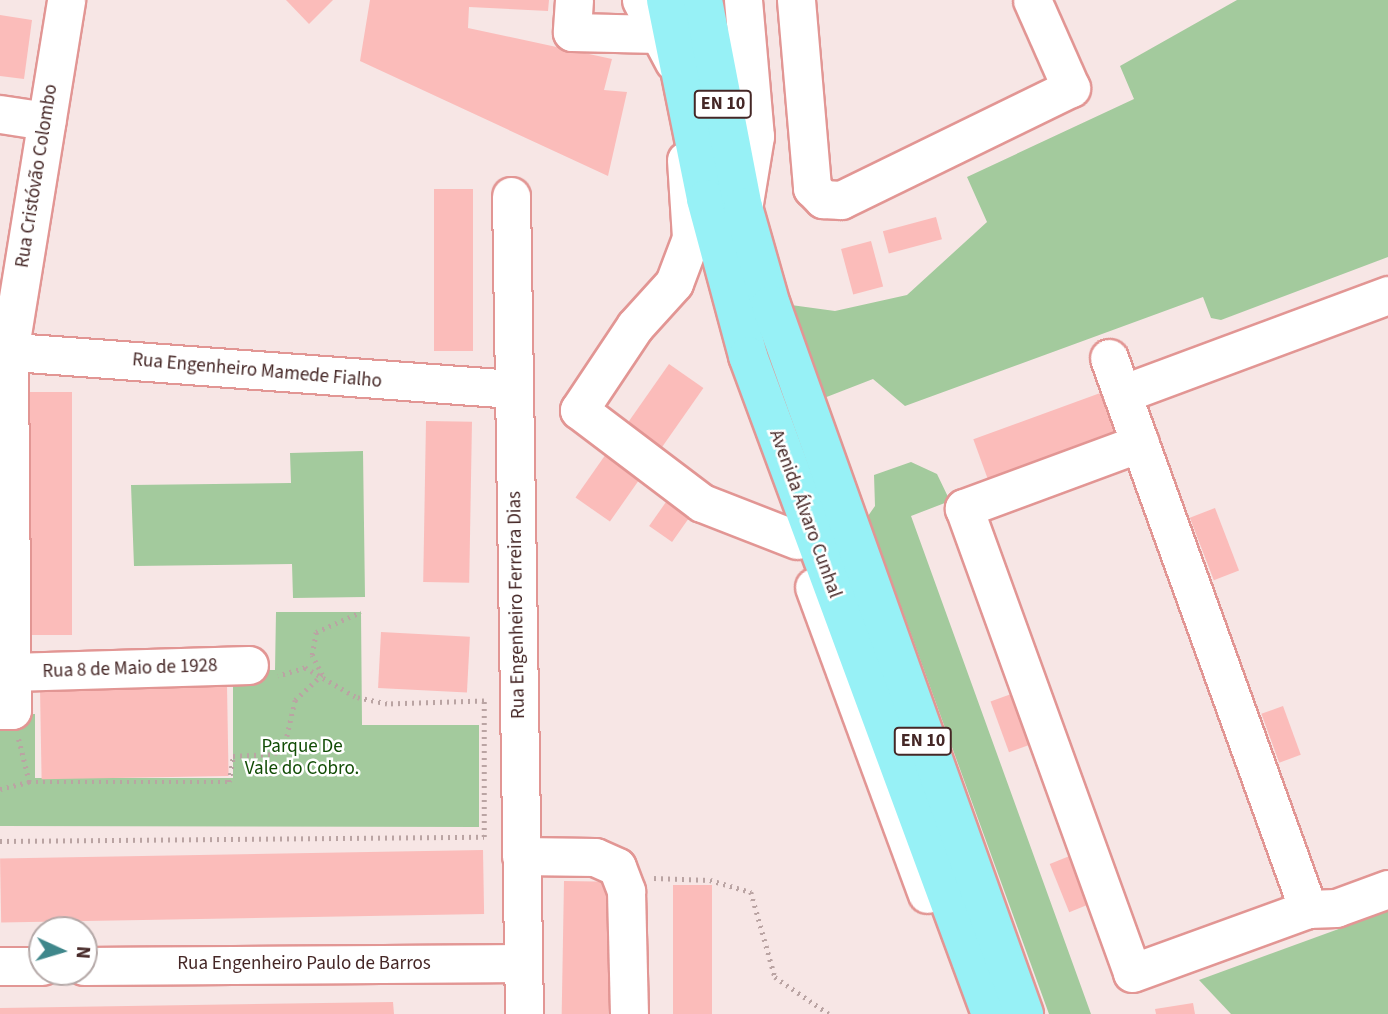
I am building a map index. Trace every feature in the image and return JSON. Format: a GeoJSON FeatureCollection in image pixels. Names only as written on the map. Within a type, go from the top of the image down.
{"type":"FeatureCollection","features":[{"type":"Feature","properties":{"kind":"main road","name":"Avenida Álvaro Cunhal"},"geometry":{"type":"LineString","coordinates":[[703,0],[743,207],[828,467],[1024,1014]]}},
{"type":"Feature","properties":{"kind":"main road","name":"Avenida Álvaro Cunhal"},"geometry":{"type":"LineString","coordinates":[[662,17],[679,71],[748,356],[991,1014]]}},
{"type":"Feature","properties":{"kind":"street","name":"Rua Cristóvão Colombo"},"geometry":{"type":"LineString","coordinates":[[5,352],[66,0]]}},
{"type":"Feature","properties":{"kind":"street"},"geometry":{"type":"LineString","coordinates":[[574,0],[572,32],[662,17]]}},
{"type":"Feature","properties":{"kind":"street"},"geometry":{"type":"LineString","coordinates":[[640,0],[662,17]]}},
{"type":"Feature","properties":{"kind":"street"},"geometry":{"type":"LineString","coordinates":[[743,0],[755,136],[743,207]]}},
{"type":"Feature","properties":{"kind":"street"},"geometry":{"type":"LineString","coordinates":[[796,0],[813,188],[823,199],[841,200],[1071,89],[1032,0]]}},
{"type":"Feature","properties":{"kind":"street"},"geometry":{"type":"LineString","coordinates":[[679,71],[691,238],[674,283],[635,326],[579,411],[702,503],[797,540]]}},
{"type":"Feature","properties":{"kind":"street"},"geometry":{"type":"LineString","coordinates":[[0,114],[46,121]]}},
{"type":"Feature","properties":{"kind":"street","name":"Rua Engenheiro Ferreira Dias"},"geometry":{"type":"LineString","coordinates":[[511,195],[524,1014]]}},
{"type":"Feature","properties":{"kind":"street"},"geometry":{"type":"LineString","coordinates":[[1122,394],[1388,295]]}},
{"type":"Feature","properties":{"kind":"street"},"geometry":{"type":"LineString","coordinates":[[5,352],[11,672],[6,710]]}},
{"type":"Feature","properties":{"kind":"street","name":"Rua Engenheiro Mamede Fialho"},"geometry":{"type":"LineString","coordinates":[[5,352],[513,389]]}},
{"type":"Feature","properties":{"kind":"street"},"geometry":{"type":"LineString","coordinates":[[1109,358],[1308,909]]}},
{"type":"Feature","properties":{"kind":"street"},"geometry":{"type":"LineString","coordinates":[[1140,443],[964,508],[1132,974],[1308,909],[1336,908],[1388,889]]}},
{"type":"Feature","properties":{"kind":"street"},"geometry":{"type":"LineString","coordinates":[[828,467],[792,480],[797,540],[923,883],[949,942],[970,960]]}},
{"type":"Feature","properties":{"kind":"street","name":"Rua 8 de Maio de 1928"},"geometry":{"type":"LineString","coordinates":[[11,672],[249,665]]}},
{"type":"Feature","properties":{"kind":"street"},"geometry":{"type":"LineString","coordinates":[[521,856],[595,857],[624,878],[629,1014]]}},
{"type":"Feature","properties":{"kind":"street","name":"Rua Engenheiro Paulo de Barros"},"geometry":{"type":"LineString","coordinates":[[98,966],[523,962]]}},
{"type":"Feature","properties":{"kind":"street"},"geometry":{"type":"LineString","coordinates":[[0,966],[28,966]]}},
{"type":"Feature","properties":{"kind":"path"},"geometry":{"type":"LineString","coordinates":[[322,675],[312,655],[316,632],[361,612]]}},
{"type":"Feature","properties":{"kind":"path"},"geometry":{"type":"LineString","coordinates":[[0,841],[484,837],[484,701],[371,702],[305,668],[259,679],[249,665]]}},
{"type":"Feature","properties":{"kind":"path"},"geometry":{"type":"LineString","coordinates":[[0,789],[29,782],[229,782],[233,756],[274,754],[285,743],[295,700],[322,675]]}},
{"type":"Feature","properties":{"kind":"path"},"geometry":{"type":"LineString","coordinates":[[6,710],[29,782]]}},
{"type":"Feature","properties":{"kind":"path"},"geometry":{"type":"LineString","coordinates":[[624,878],[710,880],[751,892],[775,977],[829,1014]]}},
{"type":"Feature","properties":{"kind":"green space"},"geometry":{"type":"Polygon","coordinates":[[[1237,0],[1388,0],[1388,257],[1221,320],[1211,318],[1203,297],[905,406],[873,379],[824,398],[791,305],[835,311],[907,295],[987,222],[967,177],[1134,99],[1120,66],[1237,0]]]}},
{"type":"Feature","properties":{"kind":"green space"},"geometry":{"type":"Polygon","coordinates":[[[363,451],[365,597],[293,598],[292,564],[134,566],[131,485],[291,483],[290,453],[363,451]]]}},
{"type":"Feature","properties":{"kind":"green space"},"geometry":{"type":"Polygon","coordinates":[[[911,462],[937,474],[950,501],[911,516],[1091,1014],[1049,1014],[868,516],[875,506],[874,475],[911,462]]]}},
{"type":"Feature","properties":{"kind":"green space","name":"Parque De Vale do Cobro."},"geometry":{"type":"Polygon","coordinates":[[[276,612],[361,612],[362,725],[479,725],[479,827],[0,826],[0,715],[35,714],[35,778],[233,778],[233,670],[275,670],[276,612]]]}},
{"type":"Feature","properties":{"kind":"green space"},"geometry":{"type":"Polygon","coordinates":[[[1388,911],[1388,1014],[1231,1014],[1199,980],[1388,911]]]}},
{"type":"Feature","properties":{"kind":"building"},"geometry":{"type":"Polygon","coordinates":[[[286,0],[333,0],[309,24],[286,0]]]}},
{"type":"Feature","properties":{"kind":"building"},"geometry":{"type":"Polygon","coordinates":[[[370,0],[549,0],[548,11],[469,7],[468,28],[612,59],[604,90],[627,92],[608,176],[360,61],[370,0]]]}},
{"type":"Feature","properties":{"kind":"building"},"geometry":{"type":"Polygon","coordinates":[[[0,15],[32,20],[24,79],[0,76],[0,15]]]}},
{"type":"Feature","properties":{"kind":"building"},"geometry":{"type":"Polygon","coordinates":[[[434,189],[473,189],[473,351],[434,351],[434,189]]]}},
{"type":"Feature","properties":{"kind":"building"},"geometry":{"type":"Polygon","coordinates":[[[936,217],[942,239],[889,253],[883,231],[936,217]]]}},
{"type":"Feature","properties":{"kind":"building"},"geometry":{"type":"Polygon","coordinates":[[[871,241],[883,286],[853,294],[841,249],[871,241]]]}},
{"type":"Feature","properties":{"kind":"building"},"geometry":{"type":"Polygon","coordinates":[[[669,364],[703,388],[610,522],[576,498],[669,364]]]}},
{"type":"Feature","properties":{"kind":"building"},"geometry":{"type":"Polygon","coordinates":[[[23,392],[72,392],[72,635],[23,635],[23,392]]]}},
{"type":"Feature","properties":{"kind":"building"},"geometry":{"type":"Polygon","coordinates":[[[1103,392],[1120,439],[990,486],[973,439],[1103,392]]]}},
{"type":"Feature","properties":{"kind":"building"},"geometry":{"type":"Polygon","coordinates":[[[426,421],[472,422],[469,583],[423,582],[426,421]]]}},
{"type":"Feature","properties":{"kind":"building"},"geometry":{"type":"Polygon","coordinates":[[[687,472],[710,488],[672,542],[649,526],[687,472]]]}},
{"type":"Feature","properties":{"kind":"building"},"geometry":{"type":"Polygon","coordinates":[[[1215,508],[1239,571],[1214,580],[1190,518],[1215,508]]]}},
{"type":"Feature","properties":{"kind":"building"},"geometry":{"type":"Polygon","coordinates":[[[381,632],[470,637],[467,693],[378,688],[381,632]]]}},
{"type":"Feature","properties":{"kind":"building"},"geometry":{"type":"Polygon","coordinates":[[[227,686],[229,776],[42,779],[40,689],[227,686]]]}},
{"type":"Feature","properties":{"kind":"building"},"geometry":{"type":"Polygon","coordinates":[[[1014,693],[1032,744],[1009,752],[991,702],[1014,693]]]}},
{"type":"Feature","properties":{"kind":"building"},"geometry":{"type":"Polygon","coordinates":[[[1283,706],[1301,755],[1279,763],[1261,714],[1283,706]]]}},
{"type":"Feature","properties":{"kind":"building"},"geometry":{"type":"Polygon","coordinates":[[[483,850],[484,914],[98,921],[98,916],[28,916],[28,922],[1,922],[0,858],[483,850]]]}},
{"type":"Feature","properties":{"kind":"building"},"geometry":{"type":"Polygon","coordinates":[[[1072,855],[1091,903],[1069,912],[1050,864],[1072,855]]]}},
{"type":"Feature","properties":{"kind":"building"},"geometry":{"type":"Polygon","coordinates":[[[564,881],[611,882],[609,1014],[562,1014],[564,881]]]}},
{"type":"Feature","properties":{"kind":"building"},"geometry":{"type":"Polygon","coordinates":[[[673,885],[712,885],[712,1014],[673,1014],[673,885]]]}},
{"type":"Feature","properties":{"kind":"building"},"geometry":{"type":"Polygon","coordinates":[[[393,1002],[394,1014],[0,1014],[0,1008],[393,1002]]]}},
{"type":"Feature","properties":{"kind":"building"},"geometry":{"type":"Polygon","coordinates":[[[1193,1003],[1195,1014],[1156,1014],[1155,1009],[1193,1003]]]}}]}
